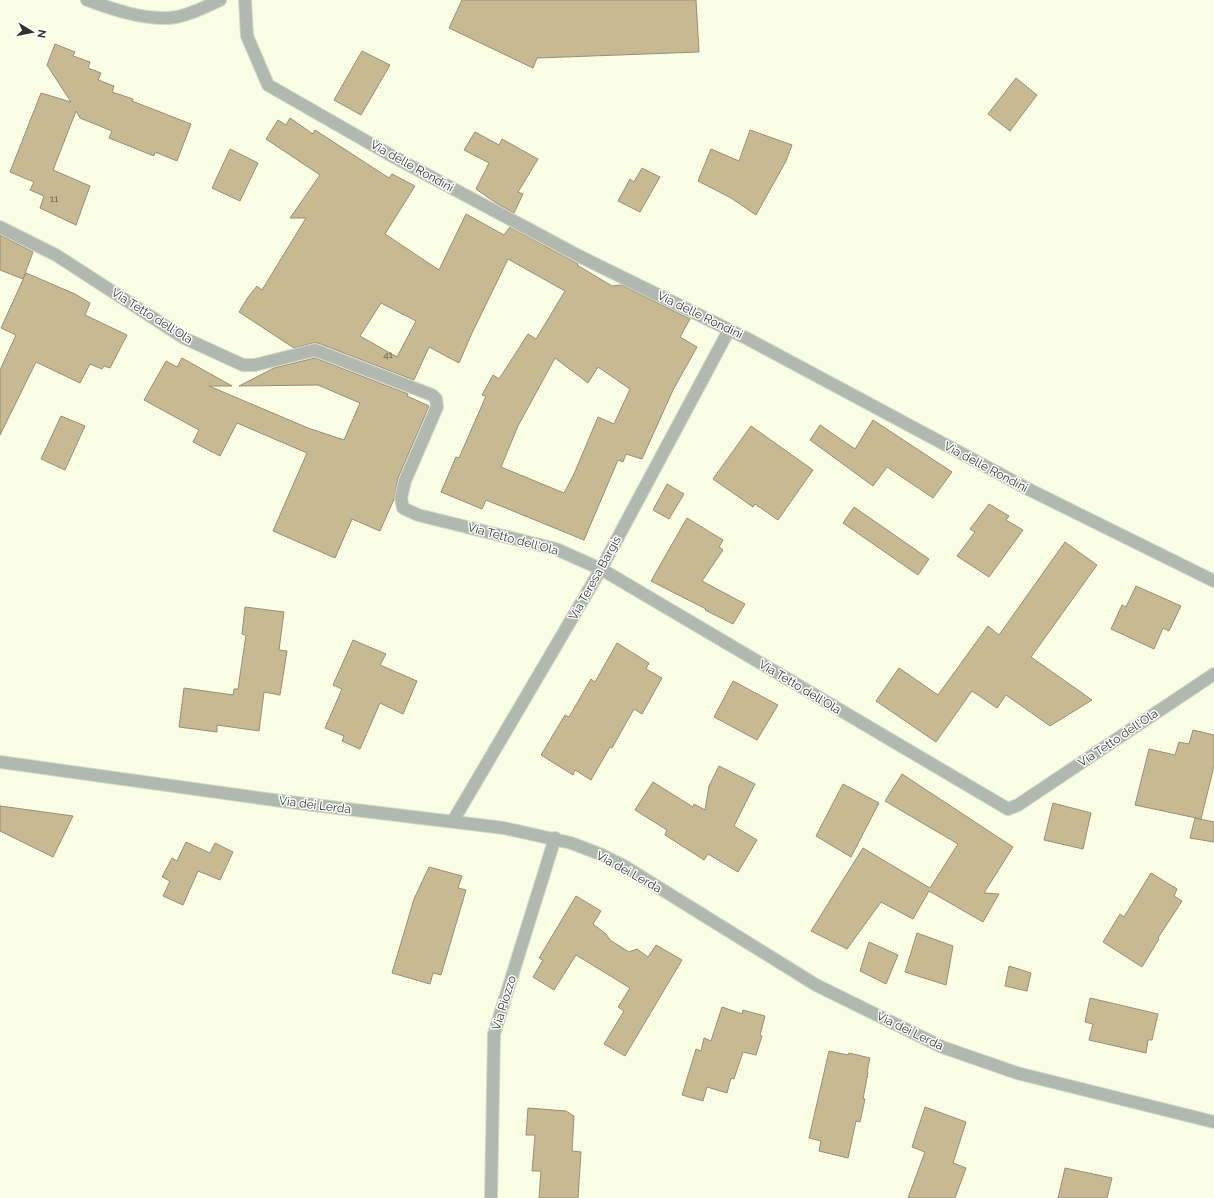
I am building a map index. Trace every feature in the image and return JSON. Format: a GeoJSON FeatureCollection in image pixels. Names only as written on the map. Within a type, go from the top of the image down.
{"type":"FeatureCollection","features":[{"type":"Feature","properties":{"kind":"street"},"geometry":{"type":"LineString","coordinates":[[87,0],[135,16],[169,18],[200,10],[220,0]]}},
{"type":"Feature","properties":{"kind":"street","name":"Via delle Rondini"},"geometry":{"type":"LineString","coordinates":[[245,0],[246,36],[268,86],[392,156],[579,256],[730,330],[1028,489],[1214,581]]}},
{"type":"Feature","properties":{"kind":"street","name":"Via Tetto dell'Ola"},"geometry":{"type":"LineString","coordinates":[[0,227],[56,255],[184,338],[243,365],[255,365],[315,350],[432,395],[436,399],[437,407],[405,481],[401,498],[403,508],[418,515],[556,549],[601,569],[1008,809],[1018,805],[1214,674]]}},
{"type":"Feature","properties":{"kind":"street","name":"Via Teresa Bargis"},"geometry":{"type":"LineString","coordinates":[[453,821],[601,569],[730,330]]}},
{"type":"Feature","properties":{"kind":"street","name":"Via dei Lerda"},"geometry":{"type":"LineString","coordinates":[[0,762],[281,801],[453,821],[504,828],[555,838],[600,854],[624,866],[699,914],[816,985],[942,1047],[1017,1072],[1214,1122]]}},
{"type":"Feature","properties":{"kind":"street","name":"Via Piozzo"},"geometry":{"type":"LineString","coordinates":[[491,1198],[494,1034],[555,838]]}},
{"type":"Feature","properties":{"kind":"building"},"geometry":{"type":"Polygon","coordinates":[[[462,0],[696,0],[699,52],[537,58],[533,68],[449,28],[462,0]]]}},
{"type":"Feature","properties":{"kind":"building"},"geometry":{"type":"Polygon","coordinates":[[[55,44],[75,52],[73,56],[90,62],[88,68],[101,73],[98,80],[114,86],[112,92],[133,99],[132,101],[191,124],[177,161],[155,152],[154,156],[109,138],[112,131],[80,118],[76,111],[53,170],[90,186],[76,225],[40,208],[44,196],[30,190],[34,182],[10,172],[41,93],[71,102],[47,65],[55,44]]]}},
{"type":"Feature","properties":{"kind":"building"},"geometry":{"type":"Polygon","coordinates":[[[362,51],[390,65],[361,115],[334,100],[362,51]]]}},
{"type":"Feature","properties":{"kind":"building"},"geometry":{"type":"Polygon","coordinates":[[[1016,78],[1037,95],[1010,131],[988,114],[1016,78]]]}},
{"type":"Feature","properties":{"kind":"building"},"geometry":{"type":"Polygon","coordinates":[[[290,118],[313,134],[315,130],[389,178],[392,174],[415,186],[385,234],[439,270],[466,214],[504,235],[510,227],[578,264],[577,265],[612,286],[622,285],[690,319],[680,337],[697,347],[673,390],[642,459],[626,454],[623,462],[618,460],[584,540],[486,500],[482,509],[441,492],[456,457],[459,458],[486,396],[482,395],[493,375],[499,379],[528,334],[536,339],[565,291],[508,259],[459,363],[429,347],[414,380],[318,343],[294,348],[239,312],[257,286],[262,290],[306,218],[290,218],[320,175],[266,139],[278,120],[286,125],[290,118]],[[381,303],[360,336],[397,357],[416,321],[381,303]],[[555,358],[518,426],[501,467],[564,493],[574,474],[598,417],[614,424],[630,389],[598,367],[588,383],[555,358]]]}},
{"type":"Feature","properties":{"kind":"building"},"geometry":{"type":"Polygon","coordinates":[[[750,130],[792,145],[786,161],[756,215],[731,198],[698,181],[711,149],[739,161],[750,130]]]}},
{"type":"Feature","properties":{"kind":"building"},"geometry":{"type":"Polygon","coordinates":[[[475,132],[499,145],[502,139],[538,159],[518,192],[523,194],[514,213],[476,189],[489,163],[464,150],[475,132]]]}},
{"type":"Feature","properties":{"kind":"building"},"geometry":{"type":"Polygon","coordinates":[[[230,149],[258,163],[240,201],[212,188],[230,149]]]}},
{"type":"Feature","properties":{"kind":"building"},"geometry":{"type":"Polygon","coordinates":[[[642,168],[660,177],[640,212],[618,201],[630,179],[634,182],[642,168]]]}},
{"type":"Feature","properties":{"kind":"building"},"geometry":{"type":"Polygon","coordinates":[[[0,235],[33,252],[23,279],[0,270],[0,235]]]}},
{"type":"Feature","properties":{"kind":"building"},"geometry":{"type":"Polygon","coordinates":[[[26,273],[75,294],[90,303],[85,315],[127,335],[110,368],[104,366],[102,369],[90,364],[80,383],[36,362],[0,435],[0,370],[16,335],[1,328],[26,273]]]}},
{"type":"Feature","properties":{"kind":"building"},"geometry":{"type":"Polygon","coordinates":[[[182,358],[232,386],[209,386],[308,428],[344,440],[360,403],[318,385],[239,386],[274,368],[315,358],[408,394],[407,396],[429,406],[398,478],[394,499],[380,531],[352,519],[335,558],[273,531],[307,453],[237,423],[220,456],[193,442],[199,430],[144,400],[166,361],[177,367],[182,358]]]}},
{"type":"Feature","properties":{"kind":"building"},"geometry":{"type":"Polygon","coordinates":[[[61,416],[85,426],[65,470],[41,459],[61,416]]]}},
{"type":"Feature","properties":{"kind":"building"},"geometry":{"type":"Polygon","coordinates":[[[873,420],[952,472],[933,498],[887,467],[873,486],[810,440],[820,425],[855,449],[873,420]]]}},
{"type":"Feature","properties":{"kind":"building"},"geometry":{"type":"Polygon","coordinates":[[[751,426],[813,470],[778,520],[755,504],[753,507],[713,479],[751,426]]]}},
{"type":"Feature","properties":{"kind":"building"},"geometry":{"type":"Polygon","coordinates":[[[667,484],[684,494],[669,519],[653,510],[667,484]]]}},
{"type":"Feature","properties":{"kind":"building"},"geometry":{"type":"Polygon","coordinates":[[[989,504],[1009,516],[1006,520],[1023,530],[989,577],[957,556],[975,532],[970,529],[989,504]]]}},
{"type":"Feature","properties":{"kind":"building"},"geometry":{"type":"Polygon","coordinates":[[[854,507],[929,559],[918,575],[843,523],[854,507]]]}},
{"type":"Feature","properties":{"kind":"building"},"geometry":{"type":"Polygon","coordinates":[[[687,518],[723,540],[719,547],[723,550],[702,581],[745,604],[733,624],[651,581],[687,518]]]}},
{"type":"Feature","properties":{"kind":"building"},"geometry":{"type":"Polygon","coordinates":[[[1065,542],[1097,565],[1031,657],[1092,700],[1050,726],[1006,695],[997,708],[972,691],[936,742],[876,701],[899,668],[938,695],[988,626],[999,635],[1065,542]]]}},
{"type":"Feature","properties":{"kind":"building"},"geometry":{"type":"Polygon","coordinates":[[[1136,586],[1181,606],[1169,631],[1163,628],[1154,649],[1111,629],[1122,605],[1126,607],[1136,586]]]}},
{"type":"Feature","properties":{"kind":"building"},"geometry":{"type":"Polygon","coordinates":[[[245,607],[284,612],[279,650],[287,651],[280,695],[264,692],[259,731],[217,725],[217,732],[179,727],[184,688],[233,695],[234,689],[238,689],[246,635],[242,634],[245,607]]]}},
{"type":"Feature","properties":{"kind":"building"},"geometry":{"type":"Polygon","coordinates":[[[353,640],[386,654],[380,665],[417,681],[403,714],[380,703],[360,749],[342,741],[344,736],[325,728],[342,689],[333,685],[353,640]]]}},
{"type":"Feature","properties":{"kind":"building"},"geometry":{"type":"Polygon","coordinates":[[[617,643],[649,663],[646,669],[662,678],[642,714],[634,709],[612,748],[610,747],[591,780],[575,770],[573,775],[541,755],[565,715],[569,717],[591,679],[595,682],[617,643]]]}},
{"type":"Feature","properties":{"kind":"building"},"geometry":{"type":"Polygon","coordinates":[[[733,681],[778,705],[757,740],[714,717],[733,681]]]}},
{"type":"Feature","properties":{"kind":"building"},"geometry":{"type":"Polygon","coordinates":[[[1193,730],[1214,735],[1214,766],[1201,819],[1135,805],[1149,749],[1175,755],[1179,742],[1189,744],[1193,730]]]}},
{"type":"Feature","properties":{"kind":"building"},"geometry":{"type":"Polygon","coordinates":[[[719,766],[755,784],[734,826],[757,840],[738,872],[708,854],[704,860],[665,835],[667,830],[635,810],[653,782],[693,807],[694,804],[705,810],[709,786],[719,766]]]}},
{"type":"Feature","properties":{"kind":"building"},"geometry":{"type":"Polygon","coordinates":[[[902,774],[1013,847],[984,893],[999,894],[983,922],[929,891],[913,919],[881,902],[847,949],[811,931],[863,848],[930,888],[958,844],[885,801],[902,774]]]}},
{"type":"Feature","properties":{"kind":"building"},"geometry":{"type":"Polygon","coordinates":[[[843,784],[879,803],[851,857],[816,836],[843,784]]]}},
{"type":"Feature","properties":{"kind":"building"},"geometry":{"type":"Polygon","coordinates":[[[1053,803],[1091,813],[1083,849],[1044,840],[1053,803]]]}},
{"type":"Feature","properties":{"kind":"building"},"geometry":{"type":"Polygon","coordinates":[[[0,806],[73,816],[53,857],[0,831],[0,806]]]}},
{"type":"Feature","properties":{"kind":"building"},"geometry":{"type":"Polygon","coordinates":[[[1195,818],[1214,822],[1214,842],[1190,838],[1195,818]]]}},
{"type":"Feature","properties":{"kind":"building"},"geometry":{"type":"Polygon","coordinates":[[[186,842],[210,853],[215,843],[233,852],[220,880],[198,871],[183,905],[163,896],[170,881],[162,877],[172,858],[177,861],[186,842]]]}},
{"type":"Feature","properties":{"kind":"building"},"geometry":{"type":"Polygon","coordinates":[[[429,867],[462,876],[458,888],[466,890],[441,975],[433,973],[430,984],[392,973],[414,899],[429,867]]]}},
{"type":"Feature","properties":{"kind":"building"},"geometry":{"type":"Polygon","coordinates":[[[1151,873],[1177,889],[1174,896],[1182,901],[1158,938],[1159,939],[1142,967],[1103,942],[1120,914],[1124,917],[1151,873]]]}},
{"type":"Feature","properties":{"kind":"building"},"geometry":{"type":"Polygon","coordinates":[[[576,896],[601,911],[593,924],[606,934],[610,940],[629,952],[637,949],[648,957],[656,945],[682,960],[625,1056],[604,1044],[624,1011],[618,1007],[630,988],[576,955],[554,990],[533,977],[543,960],[539,958],[576,896]]]}},
{"type":"Feature","properties":{"kind":"building"},"geometry":{"type":"Polygon","coordinates":[[[917,933],[953,946],[946,985],[905,972],[917,933]]]}},
{"type":"Feature","properties":{"kind":"building"},"geometry":{"type":"Polygon","coordinates":[[[869,942],[898,955],[886,984],[860,971],[869,942]]]}},
{"type":"Feature","properties":{"kind":"building"},"geometry":{"type":"Polygon","coordinates":[[[1009,966],[1031,973],[1027,991],[1005,986],[1009,966]]]}},
{"type":"Feature","properties":{"kind":"building"},"geometry":{"type":"Polygon","coordinates":[[[1090,998],[1158,1014],[1152,1040],[1148,1040],[1146,1053],[1089,1040],[1093,1024],[1085,1022],[1090,998]]]}},
{"type":"Feature","properties":{"kind":"building"},"geometry":{"type":"Polygon","coordinates":[[[722,1007],[742,1014],[743,1010],[765,1016],[760,1035],[762,1036],[756,1055],[743,1052],[734,1079],[731,1078],[727,1093],[707,1087],[703,1101],[682,1095],[696,1049],[701,1051],[704,1038],[711,1041],[722,1007]]]}},
{"type":"Feature","properties":{"kind":"building"},"geometry":{"type":"Polygon","coordinates":[[[829,1051],[848,1055],[849,1053],[870,1058],[863,1099],[865,1099],[860,1122],[856,1121],[848,1158],[819,1151],[821,1141],[809,1138],[829,1051]]]}},
{"type":"Feature","properties":{"kind":"building"},"geometry":{"type":"Polygon","coordinates":[[[925,1107],[966,1122],[953,1163],[966,1168],[955,1198],[908,1198],[925,1152],[912,1147],[925,1107]]]}},
{"type":"Feature","properties":{"kind":"building"},"geometry":{"type":"Polygon","coordinates":[[[528,1108],[566,1111],[574,1116],[572,1151],[581,1152],[578,1198],[539,1198],[541,1171],[532,1171],[535,1135],[526,1135],[528,1108]]]}},
{"type":"Feature","properties":{"kind":"building"},"geometry":{"type":"Polygon","coordinates":[[[1065,1168],[1112,1178],[1107,1198],[1058,1198],[1065,1168]]]}}]}
